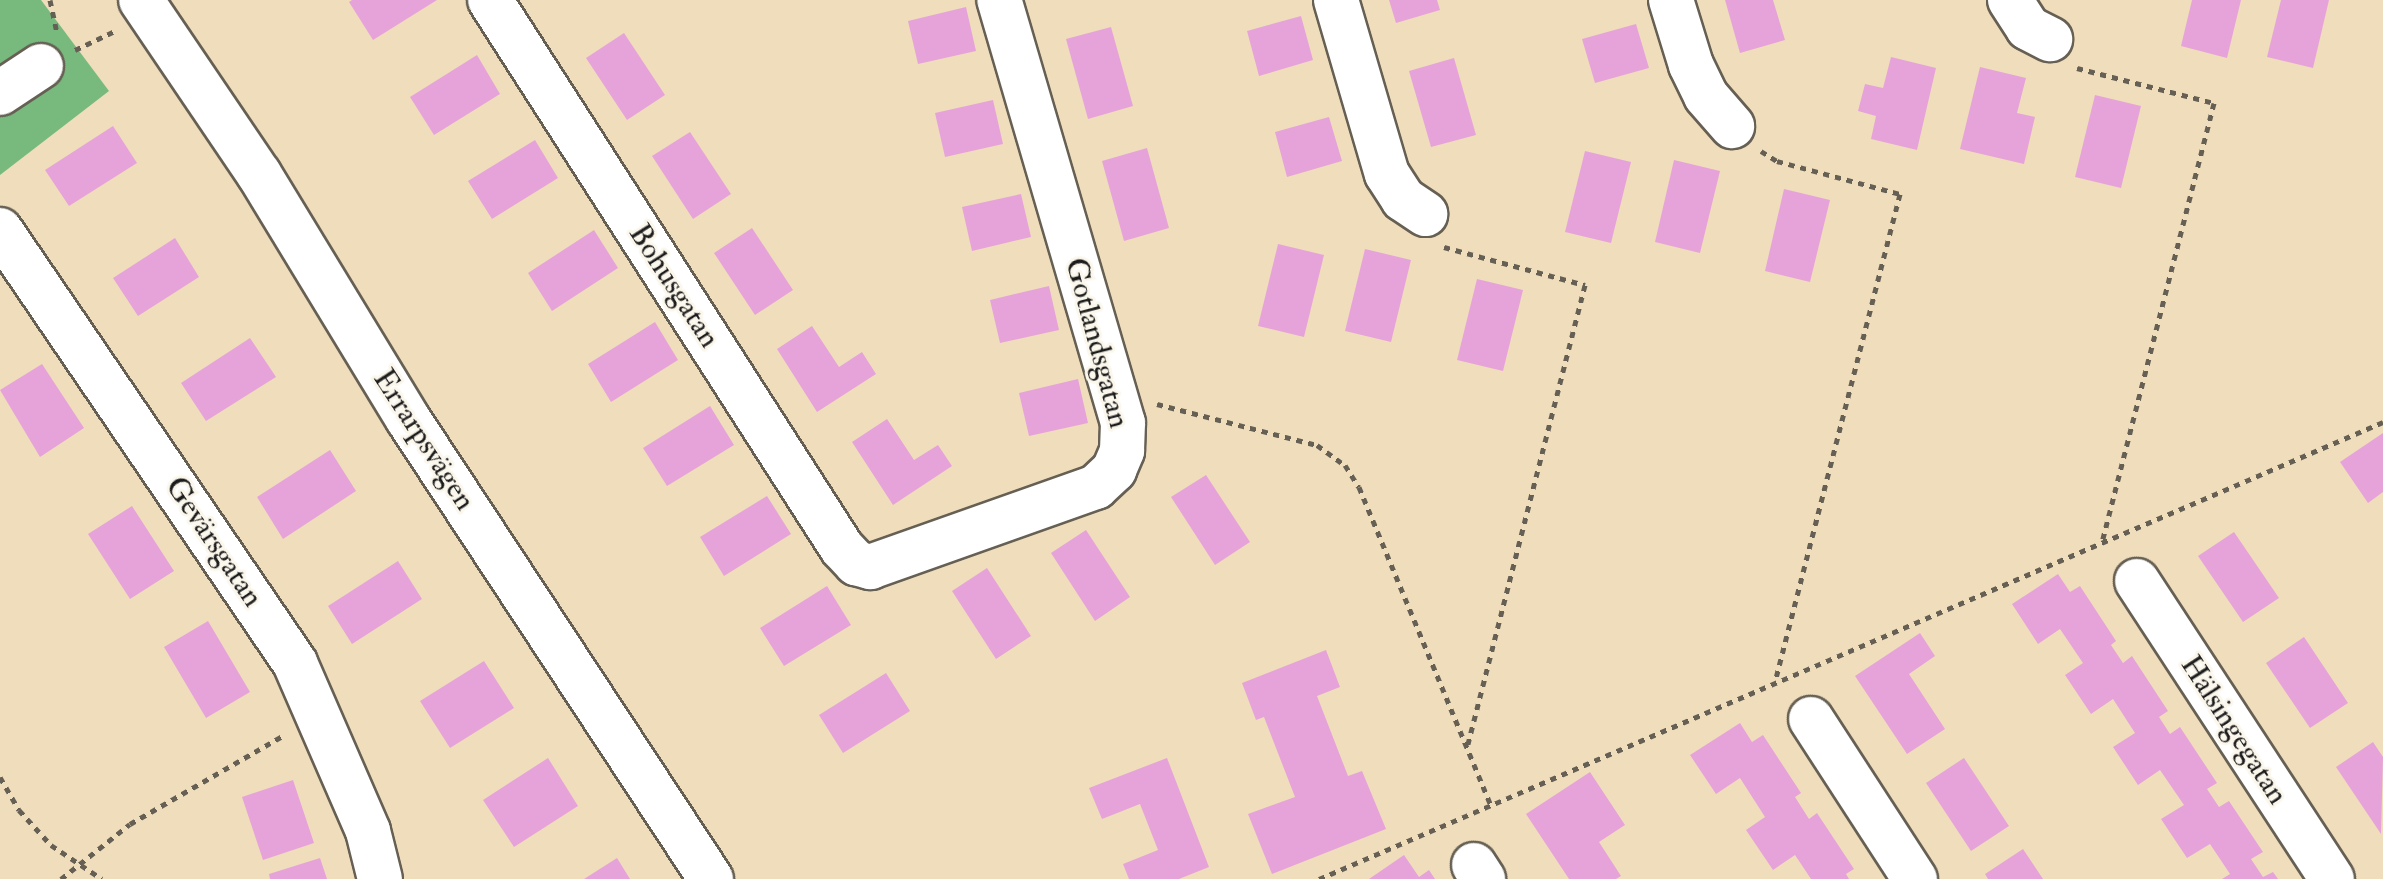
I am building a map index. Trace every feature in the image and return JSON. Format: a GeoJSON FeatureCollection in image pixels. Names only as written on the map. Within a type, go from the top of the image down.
{"type":"FeatureCollection","features":[{"type":"Feature","properties":{"kind":"street","name":"Bohusgatan"},"geometry":{"type":"LineString","coordinates":[[490,0],[842,548],[862,566]]}},
{"type":"Feature","properties":{"kind":"street","name":"Gotlandsgatan"},"geometry":{"type":"LineString","coordinates":[[862,566],[895,562],[1096,487],[1114,470],[1124,439],[1114,393],[999,0]]}},
{"type":"Feature","properties":{"kind":"street"},"geometry":{"type":"LineString","coordinates":[[1336,0],[1387,174],[1403,199],[1425,214]]}},
{"type":"Feature","properties":{"kind":"street"},"geometry":{"type":"LineString","coordinates":[[1671,0],[1701,86],[1732,126]]}},
{"type":"Feature","properties":{"kind":"street"},"geometry":{"type":"LineString","coordinates":[[2010,0],[2028,28],[2050,39]]}},
{"type":"Feature","properties":{"kind":"street","name":"Errarpsvägen"},"geometry":{"type":"LineString","coordinates":[[145,7],[711,879]]}},
{"type":"Feature","properties":{"kind":"street"},"geometry":{"type":"LineString","coordinates":[[0,93],[41,66]]}},
{"type":"Feature","properties":{"kind":"street","name":"Gevärsgatan"},"geometry":{"type":"LineString","coordinates":[[0,230],[295,663],[320,714],[368,831],[380,879]]}},
{"type":"Feature","properties":{"kind":"street","name":"Hälsingegatan"},"geometry":{"type":"LineString","coordinates":[[2137,581],[2332,879]]}},
{"type":"Feature","properties":{"kind":"street"},"geometry":{"type":"LineString","coordinates":[[1811,719],[1915,879]]}},
{"type":"Feature","properties":{"kind":"path"},"geometry":{"type":"LineString","coordinates":[[41,66],[145,7]]}},
{"type":"Feature","properties":{"kind":"path"},"geometry":{"type":"LineString","coordinates":[[2050,39],[2072,66],[2214,103],[2101,543]]}},
{"type":"Feature","properties":{"kind":"path"},"geometry":{"type":"LineString","coordinates":[[1732,126],[1777,161],[1900,194],[1775,683]]}},
{"type":"Feature","properties":{"kind":"path"},"geometry":{"type":"LineString","coordinates":[[1425,214],[1429,233],[1442,247],[1585,285],[1467,747]]}},
{"type":"Feature","properties":{"kind":"path"},"geometry":{"type":"LineString","coordinates":[[1114,393],[1317,445],[1337,457],[1359,487],[1491,805]]}},
{"type":"Feature","properties":{"kind":"path"},"geometry":{"type":"LineString","coordinates":[[1319,879],[2383,422]]}},
{"type":"Feature","properties":{"kind":"path"},"geometry":{"type":"LineString","coordinates":[[61,879],[130,824],[320,714]]}},
{"type":"Feature","properties":{"kind":"path"},"geometry":{"type":"LineString","coordinates":[[0,777],[35,829],[78,865],[102,879]]}},
{"type":"Feature","properties":{"kind":"green space"},"geometry":{"type":"Polygon","coordinates":[[[0,0],[41,0],[109,91],[0,175],[0,0]]]}},
{"type":"Feature","properties":{"kind":"building"},"geometry":{"type":"Polygon","coordinates":[[[352,0],[437,0],[373,40],[349,2],[352,0]]]}},
{"type":"Feature","properties":{"kind":"building"},"geometry":{"type":"Polygon","coordinates":[[[1389,0],[1437,0],[1440,10],[1396,23],[1389,0]]]}},
{"type":"Feature","properties":{"kind":"building"},"geometry":{"type":"Polygon","coordinates":[[[1725,0],[1773,0],[1785,40],[1740,53],[1725,0]]]}},
{"type":"Feature","properties":{"kind":"building"},"geometry":{"type":"Polygon","coordinates":[[[2192,0],[2241,0],[2227,58],[2181,46],[2192,0]]]}},
{"type":"Feature","properties":{"kind":"building"},"geometry":{"type":"Polygon","coordinates":[[[2281,0],[2329,0],[2313,68],[2267,57],[2281,0]]]}},
{"type":"Feature","properties":{"kind":"building"},"geometry":{"type":"Polygon","coordinates":[[[966,7],[976,51],[918,64],[908,21],[966,7]]]}},
{"type":"Feature","properties":{"kind":"building"},"geometry":{"type":"Polygon","coordinates":[[[1301,16],[1313,60],[1259,76],[1247,31],[1301,16]]]}},
{"type":"Feature","properties":{"kind":"building"},"geometry":{"type":"Polygon","coordinates":[[[1636,24],[1649,68],[1595,83],[1582,39],[1636,24]]]}},
{"type":"Feature","properties":{"kind":"building"},"geometry":{"type":"Polygon","coordinates":[[[1111,27],[1133,106],[1088,119],[1066,39],[1111,27]]]}},
{"type":"Feature","properties":{"kind":"building"},"geometry":{"type":"Polygon","coordinates":[[[624,33],[665,95],[627,120],[586,58],[624,33]]]}},
{"type":"Feature","properties":{"kind":"building"},"geometry":{"type":"Polygon","coordinates":[[[477,55],[500,94],[434,135],[410,97],[477,55]]]}},
{"type":"Feature","properties":{"kind":"building"},"geometry":{"type":"Polygon","coordinates":[[[1891,57],[1936,68],[1917,150],[1871,139],[1876,116],[1858,111],[1865,84],[1883,88],[1891,57]]]}},
{"type":"Feature","properties":{"kind":"building"},"geometry":{"type":"Polygon","coordinates":[[[1454,58],[1476,135],[1431,147],[1409,71],[1454,58]]]}},
{"type":"Feature","properties":{"kind":"building"},"geometry":{"type":"Polygon","coordinates":[[[1980,67],[2026,78],[2017,113],[2035,117],[2024,164],[1960,149],[1980,67]]]}},
{"type":"Feature","properties":{"kind":"building"},"geometry":{"type":"Polygon","coordinates":[[[2095,95],[2141,106],[2121,188],[2075,177],[2095,95]]]}},
{"type":"Feature","properties":{"kind":"building"},"geometry":{"type":"Polygon","coordinates":[[[993,100],[1003,144],[945,157],[935,113],[993,100]]]}},
{"type":"Feature","properties":{"kind":"building"},"geometry":{"type":"Polygon","coordinates":[[[1329,117],[1342,161],[1287,177],[1275,132],[1329,117]]]}},
{"type":"Feature","properties":{"kind":"building"},"geometry":{"type":"Polygon","coordinates":[[[113,126],[137,163],[69,206],[45,170],[113,126]]]}},
{"type":"Feature","properties":{"kind":"building"},"geometry":{"type":"Polygon","coordinates":[[[690,132],[731,194],[693,219],[652,156],[690,132]]]}},
{"type":"Feature","properties":{"kind":"building"},"geometry":{"type":"Polygon","coordinates":[[[535,140],[558,178],[492,219],[468,181],[535,140]]]}},
{"type":"Feature","properties":{"kind":"building"},"geometry":{"type":"Polygon","coordinates":[[[1147,148],[1169,228],[1124,241],[1102,161],[1147,148]]]}},
{"type":"Feature","properties":{"kind":"building"},"geometry":{"type":"Polygon","coordinates":[[[1585,151],[1631,162],[1611,243],[1565,232],[1585,151]]]}},
{"type":"Feature","properties":{"kind":"building"},"geometry":{"type":"Polygon","coordinates":[[[1674,160],[1720,171],[1700,253],[1655,242],[1674,160]]]}},
{"type":"Feature","properties":{"kind":"building"},"geometry":{"type":"Polygon","coordinates":[[[1784,189],[1830,200],[1810,282],[1765,271],[1784,189]]]}},
{"type":"Feature","properties":{"kind":"building"},"geometry":{"type":"Polygon","coordinates":[[[1021,194],[1031,237],[972,251],[962,207],[1021,194]]]}},
{"type":"Feature","properties":{"kind":"building"},"geometry":{"type":"Polygon","coordinates":[[[752,228],[793,290],[755,315],[714,253],[752,228]]]}},
{"type":"Feature","properties":{"kind":"building"},"geometry":{"type":"Polygon","coordinates":[[[594,230],[618,268],[552,311],[528,273],[594,230]]]}},
{"type":"Feature","properties":{"kind":"building"},"geometry":{"type":"Polygon","coordinates":[[[175,238],[199,277],[138,316],[113,278],[175,238]]]}},
{"type":"Feature","properties":{"kind":"building"},"geometry":{"type":"Polygon","coordinates":[[[1278,244],[1324,255],[1304,337],[1258,326],[1278,244]]]}},
{"type":"Feature","properties":{"kind":"building"},"geometry":{"type":"Polygon","coordinates":[[[1365,249],[1411,260],[1391,342],[1345,331],[1365,249]]]}},
{"type":"Feature","properties":{"kind":"building"},"geometry":{"type":"Polygon","coordinates":[[[1477,279],[1523,290],[1503,371],[1457,360],[1477,279]]]}},
{"type":"Feature","properties":{"kind":"building"},"geometry":{"type":"Polygon","coordinates":[[[1049,286],[1059,330],[1000,343],[990,300],[1049,286]]]}},
{"type":"Feature","properties":{"kind":"building"},"geometry":{"type":"Polygon","coordinates":[[[655,322],[678,360],[611,402],[588,364],[655,322]]]}},
{"type":"Feature","properties":{"kind":"building"},"geometry":{"type":"Polygon","coordinates":[[[812,326],[839,367],[862,352],[876,374],[817,412],[777,349],[812,326]]]}},
{"type":"Feature","properties":{"kind":"building"},"geometry":{"type":"Polygon","coordinates":[[[250,338],[276,377],[206,421],[181,383],[250,338]]]}},
{"type":"Feature","properties":{"kind":"building"},"geometry":{"type":"Polygon","coordinates":[[[42,364],[84,428],[40,457],[0,390],[42,364]]]}},
{"type":"Feature","properties":{"kind":"building"},"geometry":{"type":"Polygon","coordinates":[[[1078,379],[1088,423],[1029,436],[1019,393],[1078,379]]]}},
{"type":"Feature","properties":{"kind":"building"},"geometry":{"type":"Polygon","coordinates":[[[710,406],[734,445],[667,486],[643,448],[710,406]]]}},
{"type":"Feature","properties":{"kind":"building"},"geometry":{"type":"Polygon","coordinates":[[[887,419],[914,460],[938,445],[952,466],[893,505],[852,442],[887,419]]]}},
{"type":"Feature","properties":{"kind":"building"},"geometry":{"type":"Polygon","coordinates":[[[2383,433],[2383,492],[2368,503],[2340,462],[2383,433]]]}},
{"type":"Feature","properties":{"kind":"building"},"geometry":{"type":"Polygon","coordinates":[[[330,450],[356,491],[283,539],[257,497],[330,450]]]}},
{"type":"Feature","properties":{"kind":"building"},"geometry":{"type":"Polygon","coordinates":[[[1206,475],[1250,542],[1215,565],[1171,497],[1206,475]]]}},
{"type":"Feature","properties":{"kind":"building"},"geometry":{"type":"Polygon","coordinates":[[[767,496],[791,534],[724,576],[700,537],[767,496]]]}},
{"type":"Feature","properties":{"kind":"building"},"geometry":{"type":"Polygon","coordinates":[[[132,506],[174,571],[130,599],[88,534],[132,506]]]}},
{"type":"Feature","properties":{"kind":"building"},"geometry":{"type":"Polygon","coordinates":[[[1086,530],[1130,597],[1095,621],[1051,553],[1086,530]]]}},
{"type":"Feature","properties":{"kind":"building"},"geometry":{"type":"Polygon","coordinates":[[[2234,532],[2279,598],[2243,622],[2198,556],[2234,532]]]}},
{"type":"Feature","properties":{"kind":"building"},"geometry":{"type":"Polygon","coordinates":[[[398,561],[422,599],[352,644],[328,606],[398,561]]]}},
{"type":"Feature","properties":{"kind":"building"},"geometry":{"type":"Polygon","coordinates":[[[987,568],[1031,636],[996,659],[952,591],[987,568]]]}},
{"type":"Feature","properties":{"kind":"building"},"geometry":{"type":"Polygon","coordinates":[[[2058,574],[2070,592],[2080,586],[2116,641],[2111,645],[2123,663],[2132,656],[2168,711],[2159,717],[2170,734],[2180,727],[2217,783],[2207,789],[2219,807],[2229,801],[2263,852],[2251,859],[2263,877],[2273,872],[2278,879],[2222,879],[2230,874],[2210,844],[2187,858],[2161,819],[2184,805],[2160,770],[2138,785],[2113,747],[2135,733],[2113,699],[2091,714],[2065,675],[2083,663],[2060,629],[2038,644],[2012,604],[2058,574]]]}},
{"type":"Feature","properties":{"kind":"building"},"geometry":{"type":"Polygon","coordinates":[[[827,586],[851,625],[784,666],[760,628],[827,586]]]}},
{"type":"Feature","properties":{"kind":"building"},"geometry":{"type":"Polygon","coordinates":[[[208,621],[250,692],[206,718],[164,647],[208,621]]]}},
{"type":"Feature","properties":{"kind":"building"},"geometry":{"type":"Polygon","coordinates":[[[1920,633],[1935,656],[1909,674],[1945,729],[1907,754],[1855,676],[1920,633]]]}},
{"type":"Feature","properties":{"kind":"building"},"geometry":{"type":"Polygon","coordinates":[[[2304,637],[2348,703],[2310,728],[2266,663],[2304,637]]]}},
{"type":"Feature","properties":{"kind":"building"},"geometry":{"type":"Polygon","coordinates":[[[1326,650],[1340,687],[1317,696],[1348,776],[1362,771],[1386,829],[1272,874],[1248,814],[1295,797],[1264,717],[1256,720],[1242,683],[1326,650]]]}},
{"type":"Feature","properties":{"kind":"building"},"geometry":{"type":"Polygon","coordinates":[[[484,661],[514,708],[450,748],[420,701],[484,661]]]}},
{"type":"Feature","properties":{"kind":"building"},"geometry":{"type":"Polygon","coordinates":[[[886,673],[910,711],[843,753],[819,715],[886,673]]]}},
{"type":"Feature","properties":{"kind":"building"},"geometry":{"type":"Polygon","coordinates":[[[1740,723],[1752,742],[1763,735],[1801,793],[1795,797],[1809,819],[1817,813],[1854,869],[1846,874],[1849,879],[1811,879],[1795,855],[1773,870],[1746,830],[1765,817],[1740,778],[1716,794],[1690,755],[1740,723]]]}},
{"type":"Feature","properties":{"kind":"building"},"geometry":{"type":"Polygon","coordinates":[[[2373,742],[2383,757],[2381,834],[2336,767],[2373,742]]]}},
{"type":"Feature","properties":{"kind":"building"},"geometry":{"type":"Polygon","coordinates":[[[548,758],[578,806],[514,847],[483,800],[548,758]]]}},
{"type":"Feature","properties":{"kind":"building"},"geometry":{"type":"Polygon","coordinates":[[[1167,758],[1209,867],[1179,879],[1129,879],[1123,864],[1158,850],[1140,804],[1102,819],[1089,788],[1167,758]]]}},
{"type":"Feature","properties":{"kind":"building"},"geometry":{"type":"Polygon","coordinates":[[[1964,758],[2009,826],[1971,851],[1926,783],[1964,758]]]}},
{"type":"Feature","properties":{"kind":"building"},"geometry":{"type":"Polygon","coordinates":[[[1590,772],[1625,825],[1599,842],[1621,876],[1616,879],[1569,879],[1526,814],[1590,772]]]}},
{"type":"Feature","properties":{"kind":"building"},"geometry":{"type":"Polygon","coordinates":[[[293,780],[314,843],[263,860],[242,797],[293,780]]]}},
{"type":"Feature","properties":{"kind":"building"},"geometry":{"type":"Polygon","coordinates":[[[2023,849],[2043,879],[1988,879],[1985,874],[2023,849]]]}},
{"type":"Feature","properties":{"kind":"building"},"geometry":{"type":"Polygon","coordinates":[[[1404,855],[1419,877],[1429,870],[1435,879],[1369,879],[1404,855]]]}},
{"type":"Feature","properties":{"kind":"building"},"geometry":{"type":"Polygon","coordinates":[[[320,858],[327,879],[270,879],[269,874],[320,858]]]}},
{"type":"Feature","properties":{"kind":"building"},"geometry":{"type":"Polygon","coordinates":[[[617,858],[630,879],[584,879],[617,858]]]}}]}
